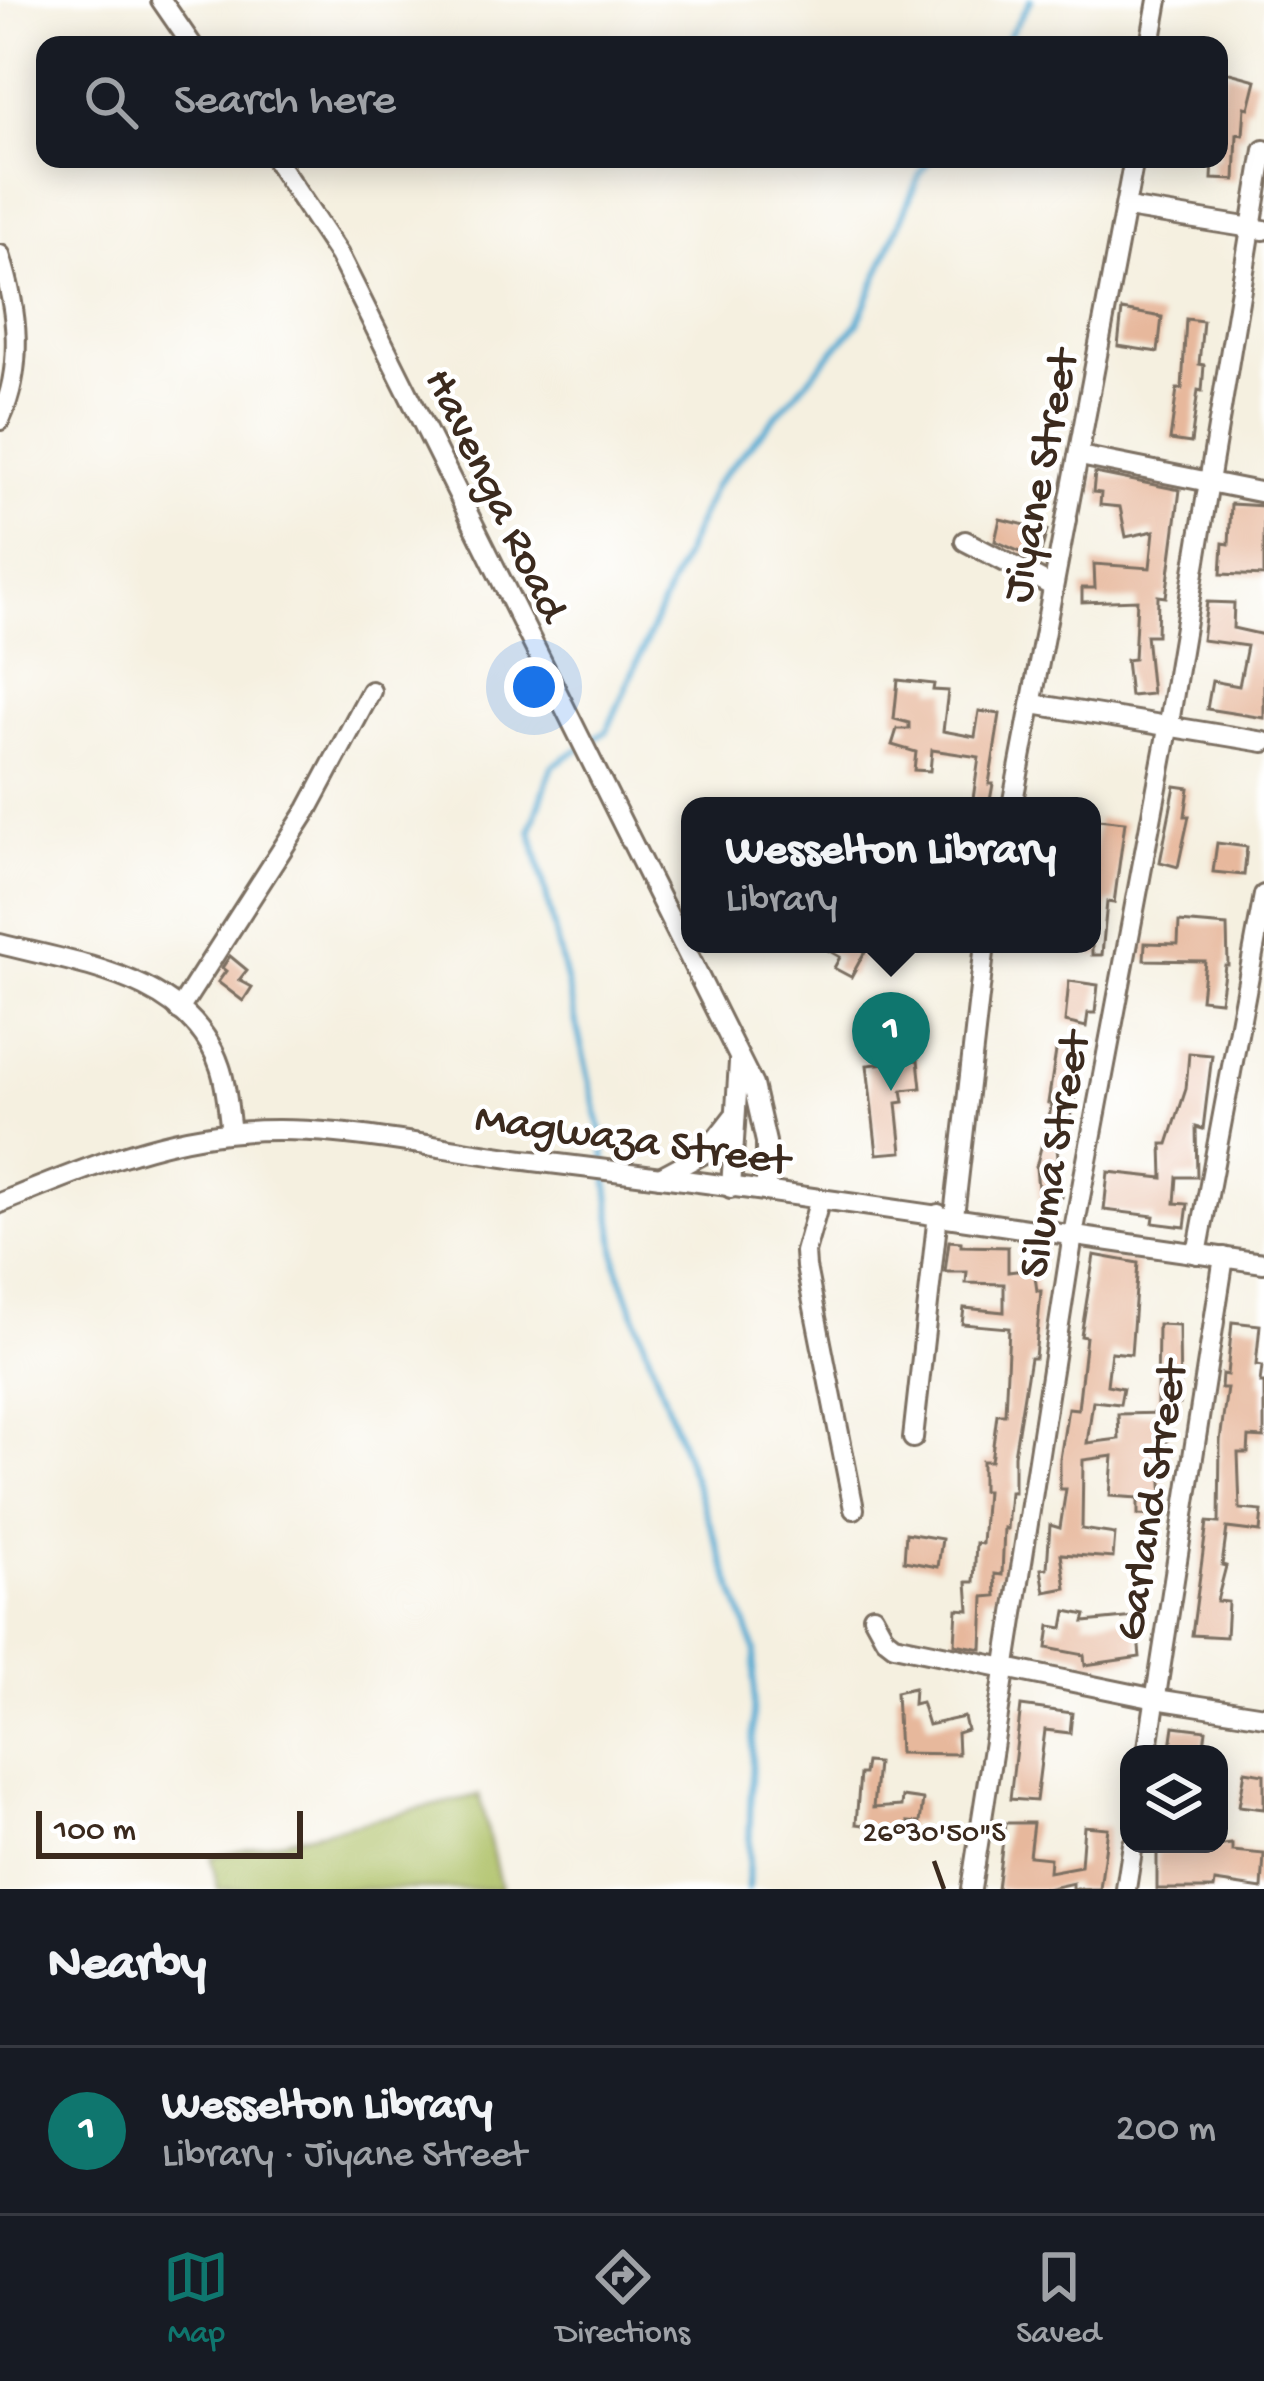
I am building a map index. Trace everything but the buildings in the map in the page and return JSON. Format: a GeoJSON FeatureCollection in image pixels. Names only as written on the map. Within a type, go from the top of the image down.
{"type":"FeatureCollection","features":[{"type":"Feature","properties":{"kind":"street"},"geometry":{"type":"LineString","coordinates":[[161,0],[187,36]]}},
{"type":"Feature","properties":{"kind":"street"},"geometry":{"type":"LineString","coordinates":[[1152,36],[1157,6]]}},
{"type":"Feature","properties":{"kind":"street","name":"Siluma Street"},"geometry":{"type":"LineString","coordinates":[[971,1889],[1073,1235],[1168,729],[1207,483],[1258,229],[1264,150]]}},
{"type":"Feature","properties":{"kind":"street","name":"Havenga Road"},"geometry":{"type":"LineString","coordinates":[[281,168],[339,255],[681,943]]}},
{"type":"Feature","properties":{"kind":"street","name":"Jiyane Street"},"geometry":{"type":"LineString","coordinates":[[1014,797],[1133,168]]}},
{"type":"Feature","properties":{"kind":"street"},"geometry":{"type":"LineString","coordinates":[[1127,208],[1258,229]]}},
{"type":"Feature","properties":{"kind":"street"},"geometry":{"type":"LineString","coordinates":[[0,255],[8,278],[17,347],[12,394],[0,421]]}},
{"type":"Feature","properties":{"kind":"street"},"geometry":{"type":"LineString","coordinates":[[1080,456],[1264,493]]}},
{"type":"Feature","properties":{"kind":"street"},"geometry":{"type":"LineString","coordinates":[[965,541],[1052,586]]}},
{"type":"Feature","properties":{"kind":"street"},"geometry":{"type":"LineString","coordinates":[[179,1010],[308,809],[370,692]]}},
{"type":"Feature","properties":{"kind":"street"},"geometry":{"type":"LineString","coordinates":[[1033,704],[1264,742]]}},
{"type":"Feature","properties":{"kind":"street"},"geometry":{"type":"LineString","coordinates":[[1197,1254],[1254,1003],[1264,895]]}},
{"type":"Feature","properties":{"kind":"street"},"geometry":{"type":"LineString","coordinates":[[0,944],[124,976],[179,1010],[208,1042],[220,1066],[231,1132]]}},
{"type":"Feature","properties":{"kind":"street","name":"Havenga Road"},"geometry":{"type":"LineString","coordinates":[[686,953],[761,1112],[766,1191]]}},
{"type":"Feature","properties":{"kind":"street"},"geometry":{"type":"LineString","coordinates":[[913,1438],[985,953]]}},
{"type":"Feature","properties":{"kind":"street"},"geometry":{"type":"LineString","coordinates":[[731,1187],[740,1062]]}},
{"type":"Feature","properties":{"kind":"street"},"geometry":{"type":"LineString","coordinates":[[660,1177],[705,1153],[723,1135],[737,1109]]}},
{"type":"Feature","properties":{"kind":"street","name":"Magwaza Street"},"geometry":{"type":"LineString","coordinates":[[0,1203],[153,1148],[231,1132],[338,1134],[946,1215],[1264,1263]]}},
{"type":"Feature","properties":{"kind":"street"},"geometry":{"type":"LineString","coordinates":[[820,1199],[805,1252],[806,1267],[854,1509]]}},
{"type":"Feature","properties":{"kind":"street","name":"Garland Street"},"geometry":{"type":"LineString","coordinates":[[1148,1745],[1224,1257]]}},
{"type":"Feature","properties":{"kind":"street"},"geometry":{"type":"LineString","coordinates":[[873,1616],[894,1645],[1156,1699],[1264,1715]]}},
{"type":"Feature","properties":{"kind":"street"},"geometry":{"type":"LineString","coordinates":[[1126,1889],[1132,1853]]}},
{"type":"Feature","properties":{"kind":"green space"},"geometry":{"type":"Polygon","coordinates":[[[479,1795],[501,1889],[218,1889],[211,1857],[479,1795]]]}},
{"type":"Feature","properties":{"kind":"waterway"},"geometry":{"type":"LineString","coordinates":[[1009,36],[1031,0]]}},
{"type":"Feature","properties":{"kind":"waterway"},"geometry":{"type":"LineString","coordinates":[[748,1889],[755,1650],[617,1265],[603,1139],[531,830],[552,766],[607,731],[714,486],[858,323],[924,168]]}},
{"type":"Feature","properties":{"kind":"place","name":"Wesselton Library"},"geometry":{"type":"Point","coordinates":[891,1091]}}]}
